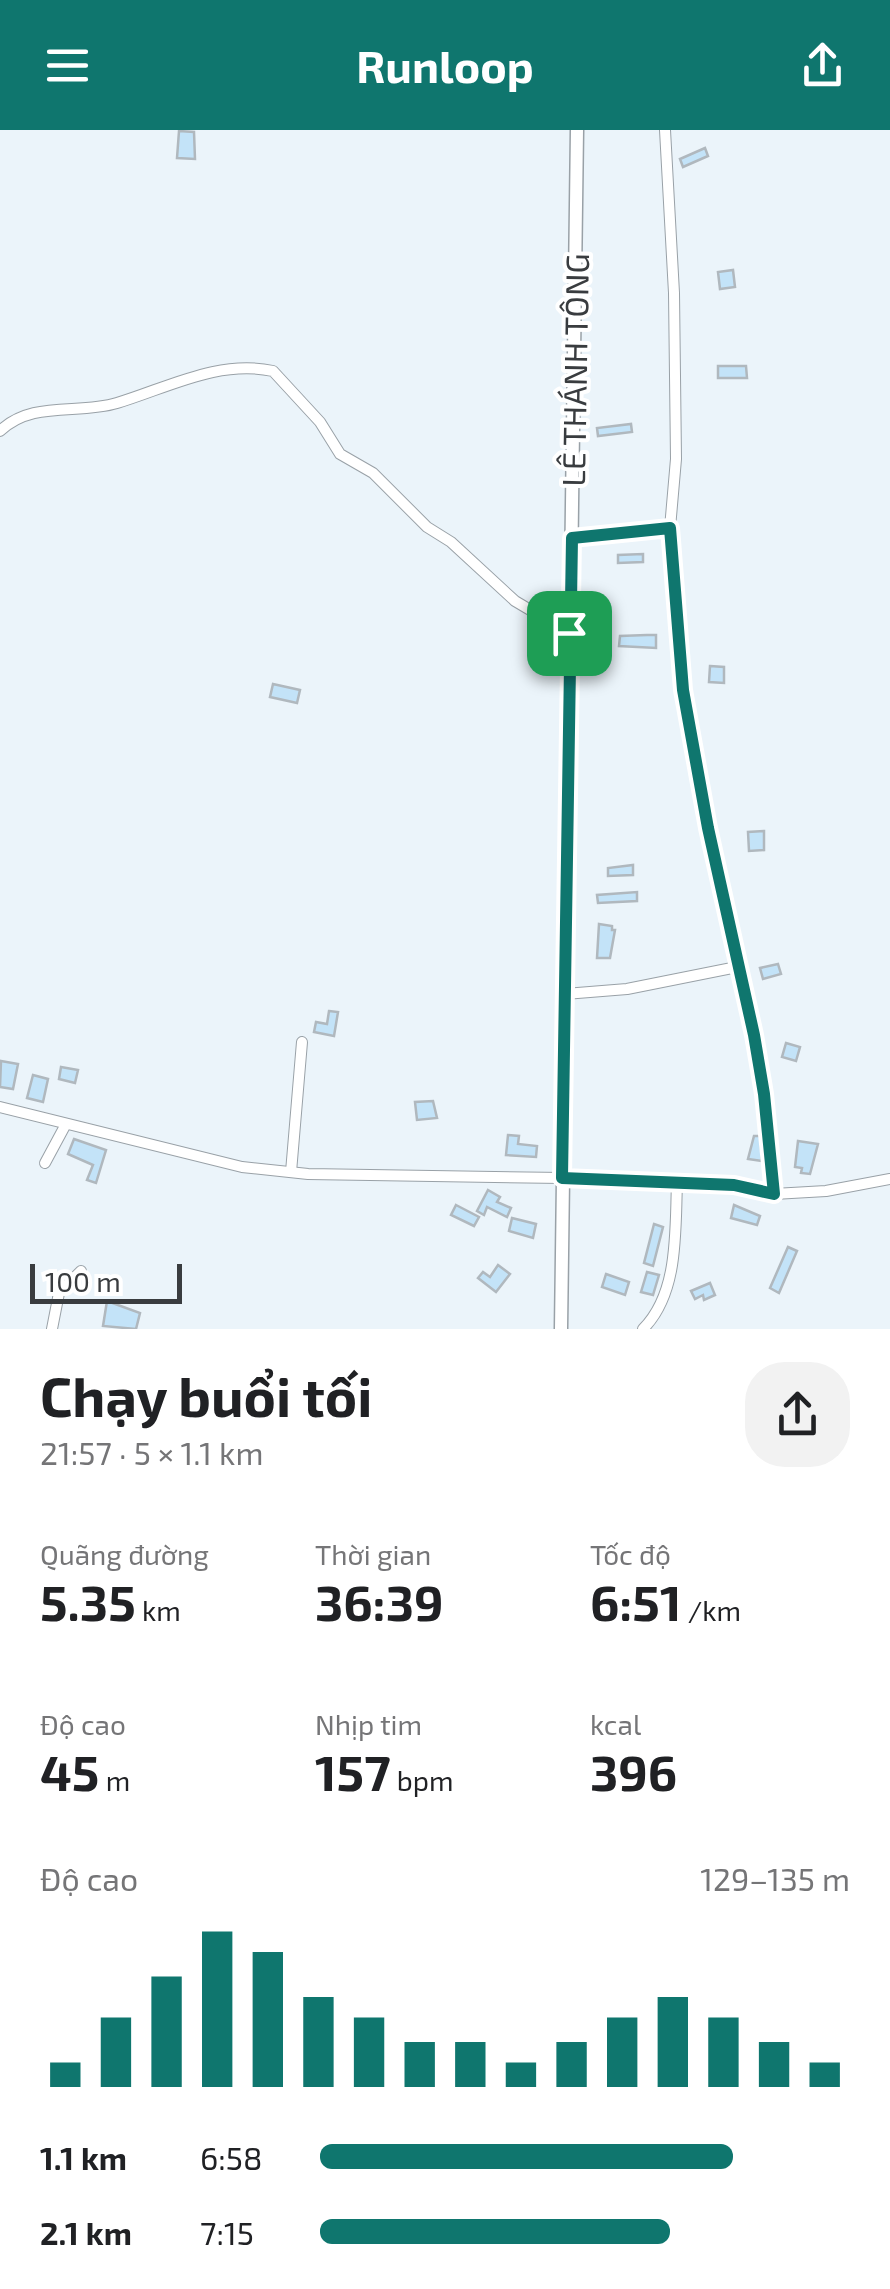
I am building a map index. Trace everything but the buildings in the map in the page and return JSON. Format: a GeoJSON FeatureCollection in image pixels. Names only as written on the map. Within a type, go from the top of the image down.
{"type":"FeatureCollection","features":[{"type":"Feature","properties":{"kind":"street","name":"LÊ THÁNH TÔNG"},"geometry":{"type":"LineString","coordinates":[[561,1329],[577,130]]}},
{"type":"Feature","properties":{"kind":"street"},"geometry":{"type":"LineString","coordinates":[[665,130],[674,292],[676,460],[670,528],[683,690],[764,1094],[774,1194]]}},
{"type":"Feature","properties":{"kind":"street"},"geometry":{"type":"LineString","coordinates":[[0,431],[30,412],[113,404],[184,378],[223,370],[273,371],[320,422],[340,454],[373,473],[427,527],[452,542],[527,610],[569,633]]}},
{"type":"Feature","properties":{"kind":"street"},"geometry":{"type":"LineString","coordinates":[[572,538],[670,528]]}},
{"type":"Feature","properties":{"kind":"street"},"geometry":{"type":"LineString","coordinates":[[565,994],[627,989],[737,967]]}},
{"type":"Feature","properties":{"kind":"street"},"geometry":{"type":"LineString","coordinates":[[292,1172],[302,1042]]}},
{"type":"Feature","properties":{"kind":"street"},"geometry":{"type":"LineString","coordinates":[[0,1108],[242,1167],[292,1172],[734,1185],[774,1194],[890,1179]]}},
{"type":"Feature","properties":{"kind":"street"},"geometry":{"type":"LineString","coordinates":[[45,1163],[66,1124]]}},
{"type":"Feature","properties":{"kind":"street"},"geometry":{"type":"LineString","coordinates":[[643,1329],[659,1311],[664,1298],[674,1242],[677,1183]]}},
{"type":"Feature","properties":{"kind":"street"},"geometry":{"type":"LineString","coordinates":[[52,1329],[59,1293],[81,1271]]}},
{"type":"Feature","properties":{"kind":"route"},"geometry":{"type":"LineString","coordinates":[[670,528],[683,690],[708,828],[754,1035],[774,1194],[734,1185],[562,1178],[569,633],[572,538],[670,528]]}}]}
